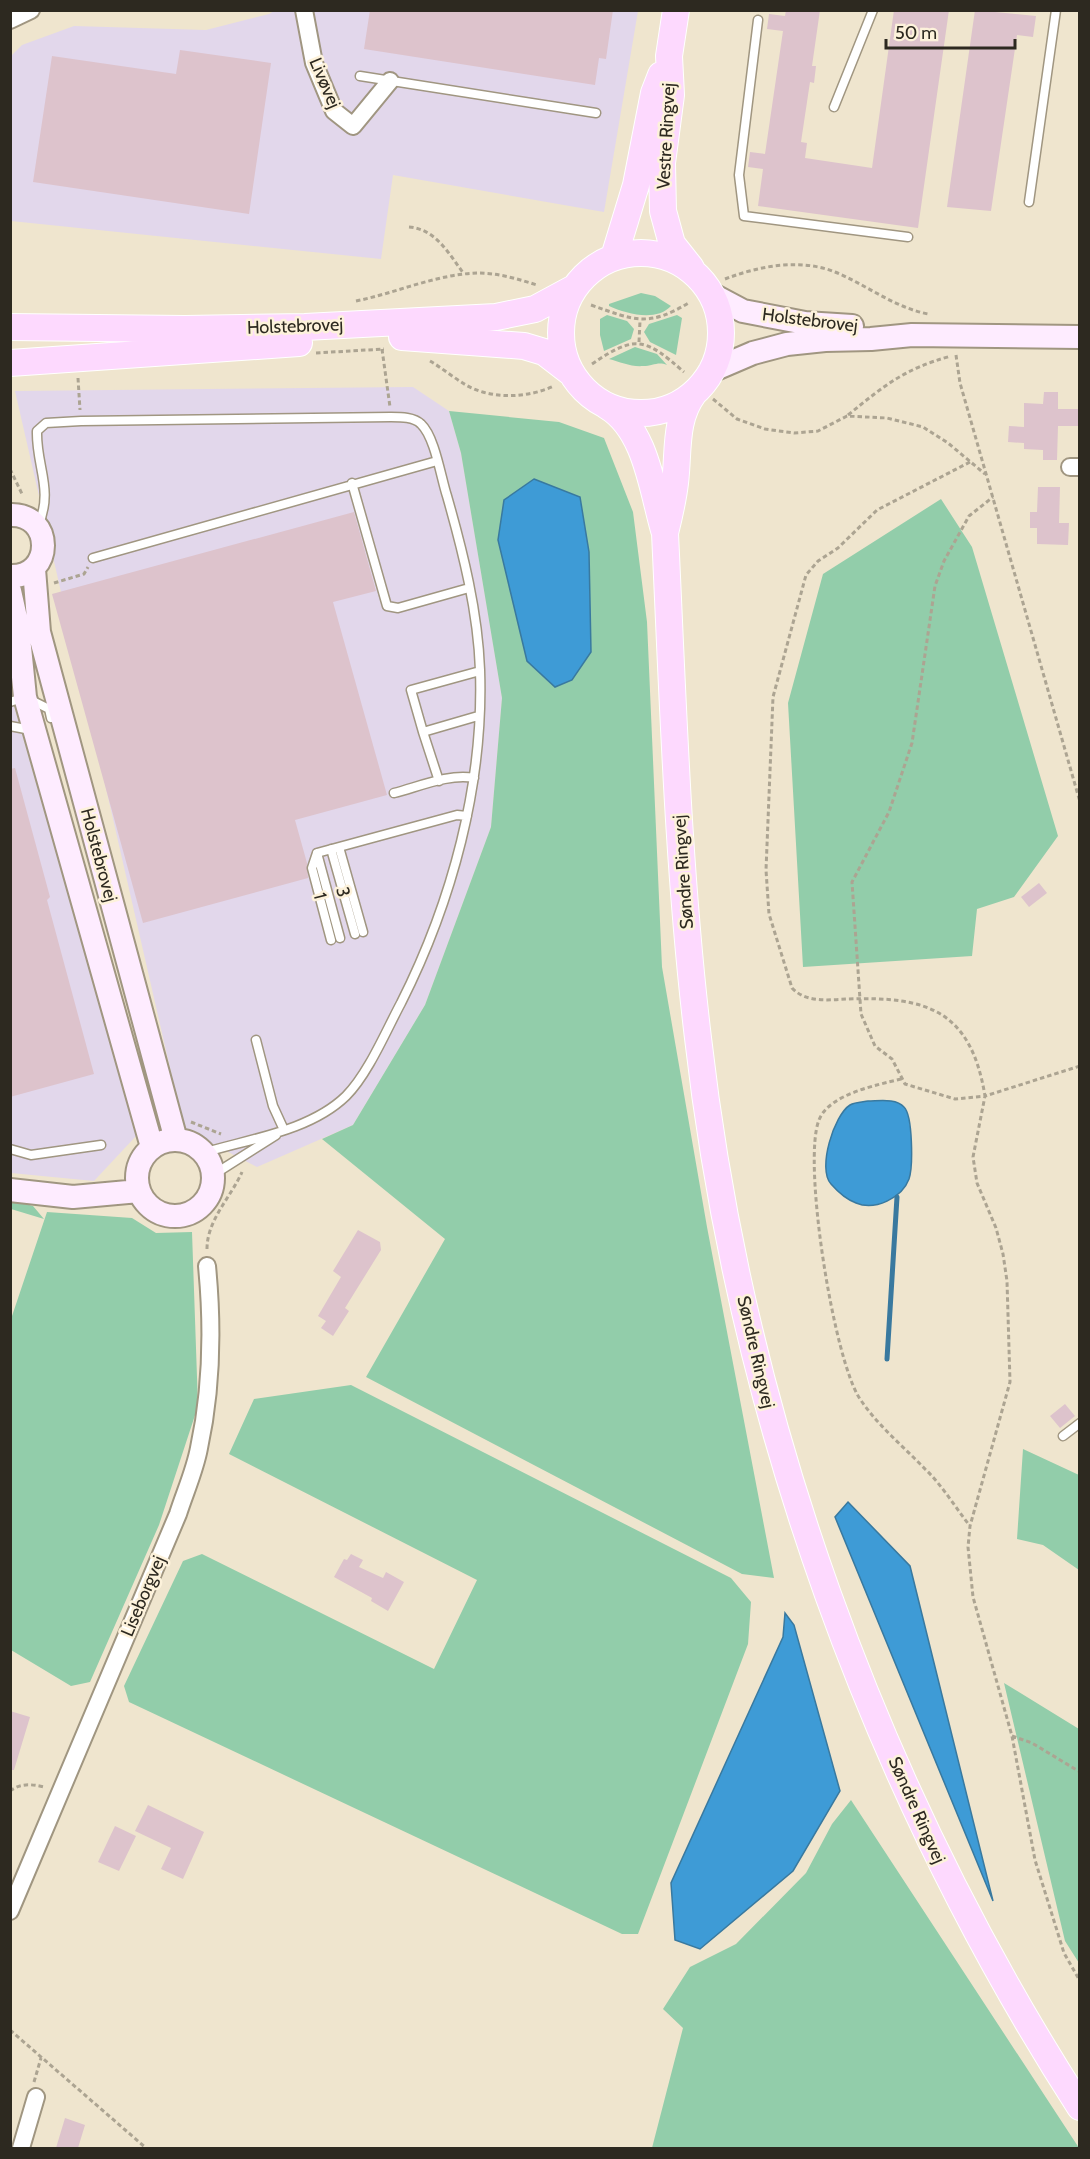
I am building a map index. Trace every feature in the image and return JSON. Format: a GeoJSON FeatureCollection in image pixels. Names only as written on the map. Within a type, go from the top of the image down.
{"type":"FeatureCollection","features":[{"type":"Feature","properties":{"kind":"main road","name":"Vestre Ringvej"},"geometry":{"type":"LineString","coordinates":[[676,10],[669,56],[671,95],[662,163],[663,212],[672,244],[706,288]]}},
{"type":"Feature","properties":{"kind":"main road","name":"Vestre Ringvej"},"geometry":{"type":"LineString","coordinates":[[614,257],[636,185],[654,93],[669,56]]}},
{"type":"Feature","properties":{"kind":"main road"},"geometry":{"type":"LineString","coordinates":[[573,374],[560,336],[563,311],[582,296],[592,269],[614,257],[640,252],[666,256],[678,261],[706,288],[720,320],[721,333],[717,359],[711,371],[697,388],[674,406],[651,412],[626,412],[604,404]]}},
{"type":"Feature","properties":{"kind":"main road","name":"Holstebrovej"},"geometry":{"type":"LineString","coordinates":[[10,327],[245,328],[496,317],[582,296]]}},
{"type":"Feature","properties":{"kind":"main road","name":"Holstebrovej"},"geometry":{"type":"LineString","coordinates":[[10,363],[411,337],[535,349],[554,358],[573,374]]}},
{"type":"Feature","properties":{"kind":"main road","name":"Søndre Ringvej"},"geometry":{"type":"LineString","coordinates":[[573,374],[585,391],[621,416],[634,436],[644,459],[665,533],[681,860],[698,1041],[729,1238],[780,1453],[850,1656],[940,1865],[1047,2057],[1080,2107]]}},
{"type":"Feature","properties":{"kind":"main road","name":"Søndre Ringvej"},"geometry":{"type":"LineString","coordinates":[[665,533],[675,482],[680,425],[686,404],[697,388]]}},
{"type":"Feature","properties":{"kind":"street"},"geometry":{"type":"LineString","coordinates":[[10,20],[31,10]]}},
{"type":"Feature","properties":{"kind":"street","name":"Livøvej"},"geometry":{"type":"LineString","coordinates":[[304,10],[314,63],[334,111],[353,126],[390,81]]}},
{"type":"Feature","properties":{"kind":"street","name":"Holstebrovej"},"geometry":{"type":"LineString","coordinates":[[706,288],[743,311],[805,323],[871,327],[912,335]]}},
{"type":"Feature","properties":{"kind":"street","name":"Holstebrovej"},"geometry":{"type":"LineString","coordinates":[[711,371],[753,353],[787,344],[912,335],[1080,337]]}},
{"type":"Feature","properties":{"kind":"street"},"geometry":{"type":"LineString","coordinates":[[10,576],[26,574],[34,569],[40,562],[45,543],[38,526],[32,520],[12,512]]}},
{"type":"Feature","properties":{"kind":"street","name":"Holstebrovej"},"geometry":{"type":"LineString","coordinates":[[34,569],[39,632],[176,1140]]}},
{"type":"Feature","properties":{"kind":"street","name":"Holstebrovej"},"geometry":{"type":"LineString","coordinates":[[10,591],[18,627],[18,699],[45,730],[152,1147]]}},
{"type":"Feature","properties":{"kind":"street"},"geometry":{"type":"LineString","coordinates":[[176,1140],[186,1142],[203,1153],[213,1175],[212,1186],[201,1206],[178,1216],[154,1210],[139,1191],[138,1167],[152,1147],[176,1140]]}},
{"type":"Feature","properties":{"kind":"street"},"geometry":{"type":"LineString","coordinates":[[10,1190],[73,1197],[139,1191]]}},
{"type":"Feature","properties":{"kind":"street","name":"Liseborgvej"},"geometry":{"type":"LineString","coordinates":[[10,1911],[178,1514],[199,1450],[210,1384],[212,1331],[207,1266]]}},
{"type":"Feature","properties":{"kind":"street"},"geometry":{"type":"LineString","coordinates":[[21,2148],[36,2097]]}},
{"type":"Feature","properties":{"kind":"lane"},"geometry":{"type":"LineString","coordinates":[[834,107],[873,10]]}},
{"type":"Feature","properties":{"kind":"lane"},"geometry":{"type":"LineString","coordinates":[[1029,202],[1056,10]]}},
{"type":"Feature","properties":{"kind":"lane"},"geometry":{"type":"LineString","coordinates":[[758,20],[739,176],[744,216],[908,237]]}},
{"type":"Feature","properties":{"kind":"lane"},"geometry":{"type":"LineString","coordinates":[[360,76],[596,113]]}},
{"type":"Feature","properties":{"kind":"lane"},"geometry":{"type":"LineString","coordinates":[[38,526],[45,510],[46,485],[37,447],[37,431],[46,423],[391,417],[415,420],[429,434],[469,588],[480,671],[474,778],[467,816],[446,894],[417,968],[368,1063],[348,1094],[336,1105],[284,1130],[213,1175]]}},
{"type":"Feature","properties":{"kind":"lane"},"geometry":{"type":"LineString","coordinates":[[93,558],[436,461]]}},
{"type":"Feature","properties":{"kind":"lane"},"geometry":{"type":"LineString","coordinates":[[352,483],[387,606],[398,608],[469,588]]}},
{"type":"Feature","properties":{"kind":"lane"},"geometry":{"type":"LineString","coordinates":[[439,782],[411,690],[480,671]]}},
{"type":"Feature","properties":{"kind":"lane"},"geometry":{"type":"LineString","coordinates":[[423,732],[478,716]]}},
{"type":"Feature","properties":{"kind":"lane"},"geometry":{"type":"LineString","coordinates":[[10,726],[45,730]]}},
{"type":"Feature","properties":{"kind":"lane"},"geometry":{"type":"LineString","coordinates":[[63,761],[72,793],[86,809]]}},
{"type":"Feature","properties":{"kind":"lane"},"geometry":{"type":"LineString","coordinates":[[394,793],[466,776],[474,778]]}},
{"type":"Feature","properties":{"kind":"lane"},"geometry":{"type":"LineString","coordinates":[[335,939],[317,853],[457,815],[467,816]]}},
{"type":"Feature","properties":{"kind":"lane"},"geometry":{"type":"LineString","coordinates":[[335,848],[359,933]]}},
{"type":"Feature","properties":{"kind":"lane"},"geometry":{"type":"LineString","coordinates":[[256,1040],[273,1106],[284,1130]]}},
{"type":"Feature","properties":{"kind":"lane"},"geometry":{"type":"LineString","coordinates":[[203,1153],[284,1130]]}},
{"type":"Feature","properties":{"kind":"lane"},"geometry":{"type":"LineString","coordinates":[[10,1149],[31,1155],[101,1145]]}},
{"type":"Feature","properties":{"kind":"lane"},"geometry":{"type":"LineString","coordinates":[[1063,1436],[1080,1423]]}},
{"type":"Feature","properties":{"kind":"path"},"geometry":{"type":"LineString","coordinates":[[409,227],[421,228],[436,238],[464,274]]}},
{"type":"Feature","properties":{"kind":"path"},"geometry":{"type":"LineString","coordinates":[[582,296],[640,321],[659,317],[706,288],[764,267],[798,265],[833,271],[907,310],[933,316]]}},
{"type":"Feature","properties":{"kind":"path"},"geometry":{"type":"LineString","coordinates":[[480,273],[509,277],[542,287]]}},
{"type":"Feature","properties":{"kind":"path"},"geometry":{"type":"LineString","coordinates":[[639,342],[640,321]]}},
{"type":"Feature","properties":{"kind":"path"},"geometry":{"type":"LineString","coordinates":[[428,359],[467,386],[495,395],[540,392],[622,346],[639,342],[657,349],[697,388],[736,419],[765,429],[794,433],[818,430],[847,416],[884,385],[919,365],[956,355],[960,383],[1080,802]]}},
{"type":"Feature","properties":{"kind":"path"},"geometry":{"type":"LineString","coordinates":[[391,417],[382,349],[392,349]]}},
{"type":"Feature","properties":{"kind":"path"},"geometry":{"type":"LineString","coordinates":[[78,376],[81,421]]}},
{"type":"Feature","properties":{"kind":"path"},"geometry":{"type":"LineString","coordinates":[[847,416],[887,418],[923,427],[948,443],[986,475]]}},
{"type":"Feature","properties":{"kind":"path"},"geometry":{"type":"LineString","coordinates":[[970,462],[877,510],[838,548],[811,567],[802,585],[773,697],[767,891],[770,914],[788,978],[798,995],[809,998],[891,999],[918,1004],[938,1012],[956,1025],[977,1058],[985,1096],[973,1157],[977,1184],[996,1228],[1003,1254],[1007,1281],[1010,1382],[970,1526],[968,1547],[974,1597],[1012,1736],[1035,1860],[1064,1953],[1080,1981]]}},
{"type":"Feature","properties":{"kind":"path"},"geometry":{"type":"LineString","coordinates":[[993,497],[969,516],[944,561],[935,586],[912,743],[889,812],[852,882],[861,1014],[875,1047],[892,1059],[905,1084],[955,1099],[985,1096],[1080,1066]]}},
{"type":"Feature","properties":{"kind":"path"},"geometry":{"type":"LineString","coordinates":[[902,1079],[844,1095],[819,1118],[813,1153],[822,1254],[842,1360],[859,1398],[890,1436],[927,1470],[970,1526]]}},
{"type":"Feature","properties":{"kind":"path"},"geometry":{"type":"LineString","coordinates":[[1012,1736],[1032,1743],[1080,1772]]}},
{"type":"Feature","properties":{"kind":"path"},"geometry":{"type":"LineString","coordinates":[[10,1791],[17,1786],[31,1784],[60,1792]]}},
{"type":"Feature","properties":{"kind":"path"},"geometry":{"type":"LineString","coordinates":[[10,2030],[146,2148]]}},
{"type":"Feature","properties":{"kind":"path"},"geometry":{"type":"LineString","coordinates":[[36,2097],[32,2089],[41,2058]]}},
{"type":"Feature","properties":{"kind":"shaded area"},"geometry":{"type":"Polygon","coordinates":[[[274,11],[638,11],[604,212],[393,175],[381,259],[11,221],[10,57],[22,45],[74,26],[206,30],[274,11]]]}},
{"type":"Feature","properties":{"kind":"shaded area"},"geometry":{"type":"Polygon","coordinates":[[[413,387],[449,411],[461,453],[502,698],[491,827],[425,1005],[353,1125],[257,1167],[184,1129],[15,391],[413,387]]]}},
{"type":"Feature","properties":{"kind":"shaded area"},"geometry":{"type":"Polygon","coordinates":[[[10,692],[137,1135],[94,1181],[11,1173],[10,692]]]}},
{"type":"Feature","properties":{"kind":"green space"},"geometry":{"type":"Polygon","coordinates":[[[641,293],[655,296],[671,306],[658,314],[641,315],[609,306],[609,304],[641,293]]]}},
{"type":"Feature","properties":{"kind":"green space"},"geometry":{"type":"Polygon","coordinates":[[[607,315],[627,321],[634,329],[631,339],[604,351],[600,335],[600,319],[607,315]]]}},
{"type":"Feature","properties":{"kind":"green space"},"geometry":{"type":"Polygon","coordinates":[[[677,315],[682,318],[676,355],[650,342],[644,332],[649,324],[677,315]]]}},
{"type":"Feature","properties":{"kind":"green space"},"geometry":{"type":"Polygon","coordinates":[[[635,347],[657,354],[667,365],[661,363],[634,366],[609,359],[635,347]]]}},
{"type":"Feature","properties":{"kind":"green space"},"geometry":{"type":"Polygon","coordinates":[[[449,411],[559,422],[604,438],[633,512],[647,622],[662,967],[707,1227],[774,1578],[742,1574],[366,1377],[445,1239],[322,1139],[353,1125],[425,1005],[491,827],[502,698],[461,453],[449,411]],[[580,497],[591,652],[589,552],[580,497]]]}},
{"type":"Feature","properties":{"kind":"green space"},"geometry":{"type":"Polygon","coordinates":[[[941,499],[972,547],[1058,836],[1014,897],[977,909],[972,956],[803,967],[788,703],[823,574],[941,499]]]}},
{"type":"Feature","properties":{"kind":"green space"},"geometry":{"type":"Polygon","coordinates":[[[11,1200],[33,1206],[44,1219],[11,1209],[11,1200]]]}},
{"type":"Feature","properties":{"kind":"green space"},"geometry":{"type":"Polygon","coordinates":[[[47,1212],[132,1218],[156,1233],[192,1232],[198,1406],[159,1525],[90,1682],[71,1686],[11,1650],[11,1319],[47,1212]]]}},
{"type":"Feature","properties":{"kind":"green space"},"geometry":{"type":"Polygon","coordinates":[[[351,1385],[731,1578],[751,1602],[748,1644],[638,1934],[622,1934],[129,1702],[124,1686],[183,1561],[202,1554],[434,1669],[477,1580],[229,1454],[254,1399],[351,1385]]]}},
{"type":"Feature","properties":{"kind":"green space"},"geometry":{"type":"Polygon","coordinates":[[[1023,1449],[1079,1475],[1079,1570],[1043,1545],[1017,1539],[1023,1449]]]}},
{"type":"Feature","properties":{"kind":"green space"},"geometry":{"type":"Polygon","coordinates":[[[1004,1683],[1079,1729],[1079,1963],[1065,1941],[1004,1683]]]}},
{"type":"Feature","properties":{"kind":"green space"},"geometry":{"type":"Polygon","coordinates":[[[851,1800],[1079,2148],[652,2148],[683,2028],[663,2009],[690,1967],[736,1944],[806,1873],[832,1824],[851,1800]]]}},
{"type":"Feature","properties":{"kind":"water"},"geometry":{"type":"Polygon","coordinates":[[[534,479],[580,497],[589,552],[591,652],[572,680],[555,687],[527,661],[498,540],[504,500],[534,479]]]}},
{"type":"Feature","properties":{"kind":"water"},"geometry":{"type":"Polygon","coordinates":[[[868,1101],[892,1101],[904,1107],[909,1120],[912,1153],[909,1179],[900,1192],[879,1204],[863,1205],[848,1199],[831,1184],[827,1177],[826,1167],[829,1143],[838,1119],[850,1105],[868,1101]]]}},
{"type":"Feature","properties":{"kind":"water"},"geometry":{"type":"Polygon","coordinates":[[[848,1502],[910,1566],[993,1901],[835,1517],[848,1502]]]}},
{"type":"Feature","properties":{"kind":"water"},"geometry":{"type":"Polygon","coordinates":[[[785,1613],[794,1625],[840,1791],[793,1871],[700,1949],[675,1940],[671,1883],[783,1637],[785,1613]]]}},
{"type":"Feature","properties":{"kind":"building"},"geometry":{"type":"Polygon","coordinates":[[[370,10],[613,10],[606,59],[599,58],[595,85],[364,49],[370,10]]]}},
{"type":"Feature","properties":{"kind":"building"},"geometry":{"type":"Polygon","coordinates":[[[786,10],[820,10],[812,66],[816,66],[814,83],[810,82],[801,142],[807,143],[805,158],[872,168],[894,10],[949,10],[918,228],[758,206],[763,169],[748,167],[750,152],[765,154],[783,31],[767,29],[769,14],[785,16],[786,10]]]}},
{"type":"Feature","properties":{"kind":"building"},"geometry":{"type":"Polygon","coordinates":[[[975,10],[1036,16],[1033,37],[1017,35],[991,211],[947,207],[975,10]]]}},
{"type":"Feature","properties":{"kind":"building"},"geometry":{"type":"Polygon","coordinates":[[[180,50],[271,63],[249,214],[33,182],[52,56],[176,74],[180,50]]]}},
{"type":"Feature","properties":{"kind":"building"},"geometry":{"type":"Polygon","coordinates":[[[1044,392],[1058,392],[1058,409],[1080,409],[1080,426],[1058,426],[1057,460],[1043,460],[1043,450],[1024,449],[1024,443],[1008,442],[1009,426],[1024,427],[1024,403],[1043,404],[1044,392]]]}},
{"type":"Feature","properties":{"kind":"building"},"geometry":{"type":"Polygon","coordinates":[[[1038,487],[1060,487],[1059,523],[1069,523],[1068,545],[1037,544],[1037,528],[1030,528],[1030,512],[1037,512],[1038,487]]]}},
{"type":"Feature","properties":{"kind":"building"},"geometry":{"type":"Polygon","coordinates":[[[354,512],[376,591],[333,602],[387,795],[295,820],[307,863],[308,878],[143,923],[52,594],[354,512]]]}},
{"type":"Feature","properties":{"kind":"building"},"geometry":{"type":"Polygon","coordinates":[[[15,768],[50,897],[47,900],[94,1074],[10,1097],[10,769],[15,768]]]}},
{"type":"Feature","properties":{"kind":"building"},"geometry":{"type":"Polygon","coordinates":[[[1039,883],[1047,893],[1029,907],[1021,897],[1039,883]]]}},
{"type":"Feature","properties":{"kind":"building"},"geometry":{"type":"Polygon","coordinates":[[[358,1230],[380,1242],[381,1250],[345,1308],[349,1311],[333,1336],[321,1328],[326,1321],[318,1316],[341,1277],[333,1271],[358,1230]]]}},
{"type":"Feature","properties":{"kind":"building"},"geometry":{"type":"Polygon","coordinates":[[[1065,1404],[1075,1416],[1060,1428],[1050,1416],[1065,1404]]]}},
{"type":"Feature","properties":{"kind":"building"},"geometry":{"type":"Polygon","coordinates":[[[351,1554],[363,1560],[359,1567],[383,1578],[386,1572],[404,1582],[388,1611],[371,1601],[372,1598],[334,1577],[344,1559],[347,1560],[351,1554]]]}},
{"type":"Feature","properties":{"kind":"building"},"geometry":{"type":"Polygon","coordinates":[[[10,1711],[30,1717],[14,1770],[10,1770],[10,1711]]]}},
{"type":"Feature","properties":{"kind":"building"},"geometry":{"type":"Polygon","coordinates":[[[148,1805],[204,1832],[183,1879],[161,1869],[171,1848],[135,1831],[148,1805]]]}},
{"type":"Feature","properties":{"kind":"building"},"geometry":{"type":"Polygon","coordinates":[[[115,1826],[136,1836],[119,1871],[98,1862],[115,1826]]]}},
{"type":"Feature","properties":{"kind":"building"},"geometry":{"type":"Polygon","coordinates":[[[65,2118],[85,2125],[78,2148],[56,2148],[65,2118]]]}},
{"type":"Feature","properties":{"kind":"waterway"},"geometry":{"type":"LineString","coordinates":[[887,1359],[897,1197]]}}]}
